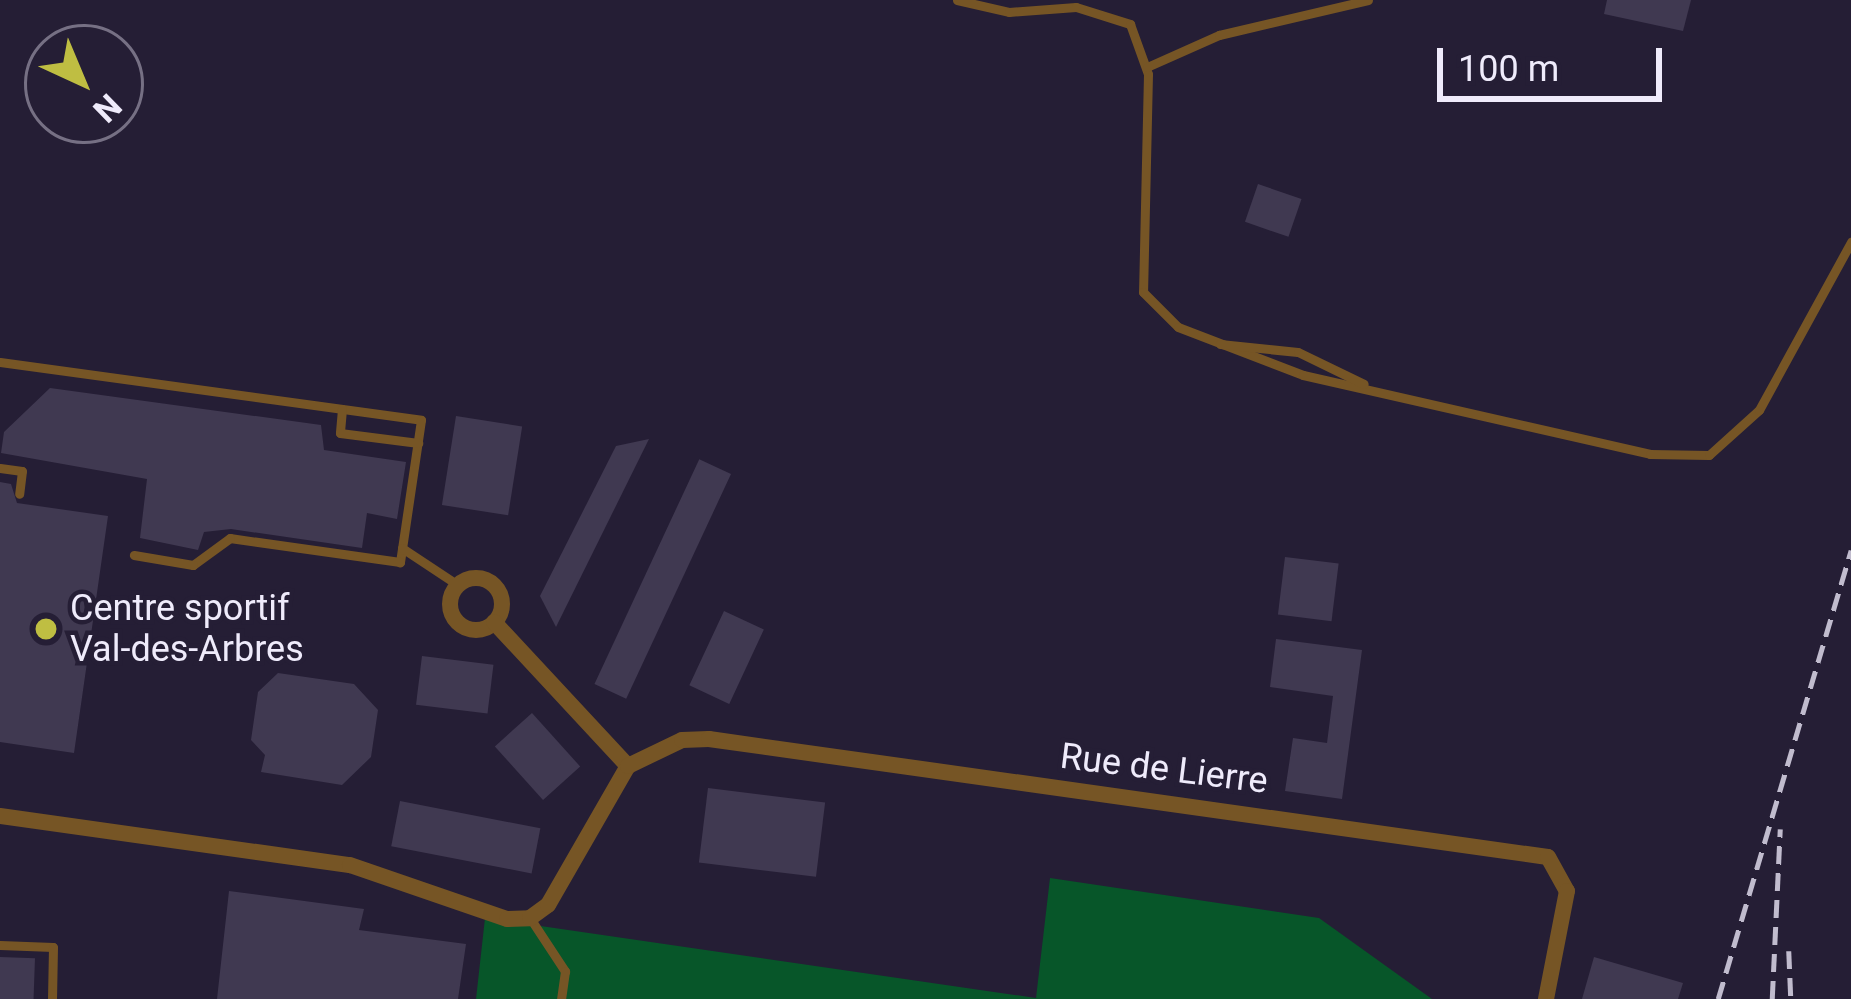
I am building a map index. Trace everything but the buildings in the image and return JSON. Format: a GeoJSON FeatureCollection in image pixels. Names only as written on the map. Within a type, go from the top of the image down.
{"type":"FeatureCollection","features":[{"type":"Feature","properties":{"kind":"street"},"geometry":{"type":"LineString","coordinates":[[493,584],[502,607],[494,622],[479,629],[456,620],[458,585],[493,584]]}},
{"type":"Feature","properties":{"kind":"street"},"geometry":{"type":"LineString","coordinates":[[0,816],[350,865],[507,919],[530,918],[548,904],[628,766],[494,622]]}},
{"type":"Feature","properties":{"kind":"street","name":"Rue de Lierre"},"geometry":{"type":"LineString","coordinates":[[628,766],[682,740],[710,739],[1548,857],[1567,891],[1546,999]]}},
{"type":"Feature","properties":{"kind":"lane"},"geometry":{"type":"LineString","coordinates":[[957,0],[1009,12],[1076,8]]}},
{"type":"Feature","properties":{"kind":"lane"},"geometry":{"type":"LineString","coordinates":[[1057,0],[1130,24],[1148,67],[1138,275],[1157,310],[1215,344],[1376,390],[1650,454],[1709,455],[1760,410],[1851,242]]}},
{"type":"Feature","properties":{"kind":"lane"},"geometry":{"type":"LineString","coordinates":[[1148,67],[1220,35],[1368,0]]}},
{"type":"Feature","properties":{"kind":"lane"},"geometry":{"type":"LineString","coordinates":[[1215,344],[1298,352],[1376,390]]}},
{"type":"Feature","properties":{"kind":"lane"},"geometry":{"type":"LineString","coordinates":[[0,362],[421,420],[400,562],[230,538],[193,565],[134,555]]}},
{"type":"Feature","properties":{"kind":"lane"},"geometry":{"type":"LineString","coordinates":[[342,409],[340,433],[418,443]]}},
{"type":"Feature","properties":{"kind":"lane"},"geometry":{"type":"LineString","coordinates":[[0,468],[22,471],[19,494]]}},
{"type":"Feature","properties":{"kind":"lane"},"geometry":{"type":"LineString","coordinates":[[403,548],[458,585]]}},
{"type":"Feature","properties":{"kind":"lane"},"geometry":{"type":"LineString","coordinates":[[530,918],[565,970],[561,999]]}},
{"type":"Feature","properties":{"kind":"lane"},"geometry":{"type":"LineString","coordinates":[[0,945],[53,947],[52,999]]}},
{"type":"Feature","properties":{"kind":"green space"},"geometry":{"type":"Polygon","coordinates":[[[1050,878],[1319,918],[1432,999],[476,999],[485,918],[1036,998],[1050,878]]]}},
{"type":"Feature","properties":{"kind":"railway"},"geometry":{"type":"LineString","coordinates":[[1718,999],[1851,550]]}},
{"type":"Feature","properties":{"kind":"railway"},"geometry":{"type":"LineString","coordinates":[[1772,999],[1780,829]]}},
{"type":"Feature","properties":{"kind":"railway"},"geometry":{"type":"LineString","coordinates":[[1789,951],[1791,999]]}},
{"type":"Feature","properties":{"kind":"place","name":"Centre sportif Val-des-Arbres"},"geometry":{"type":"Point","coordinates":[46,629]}}]}
